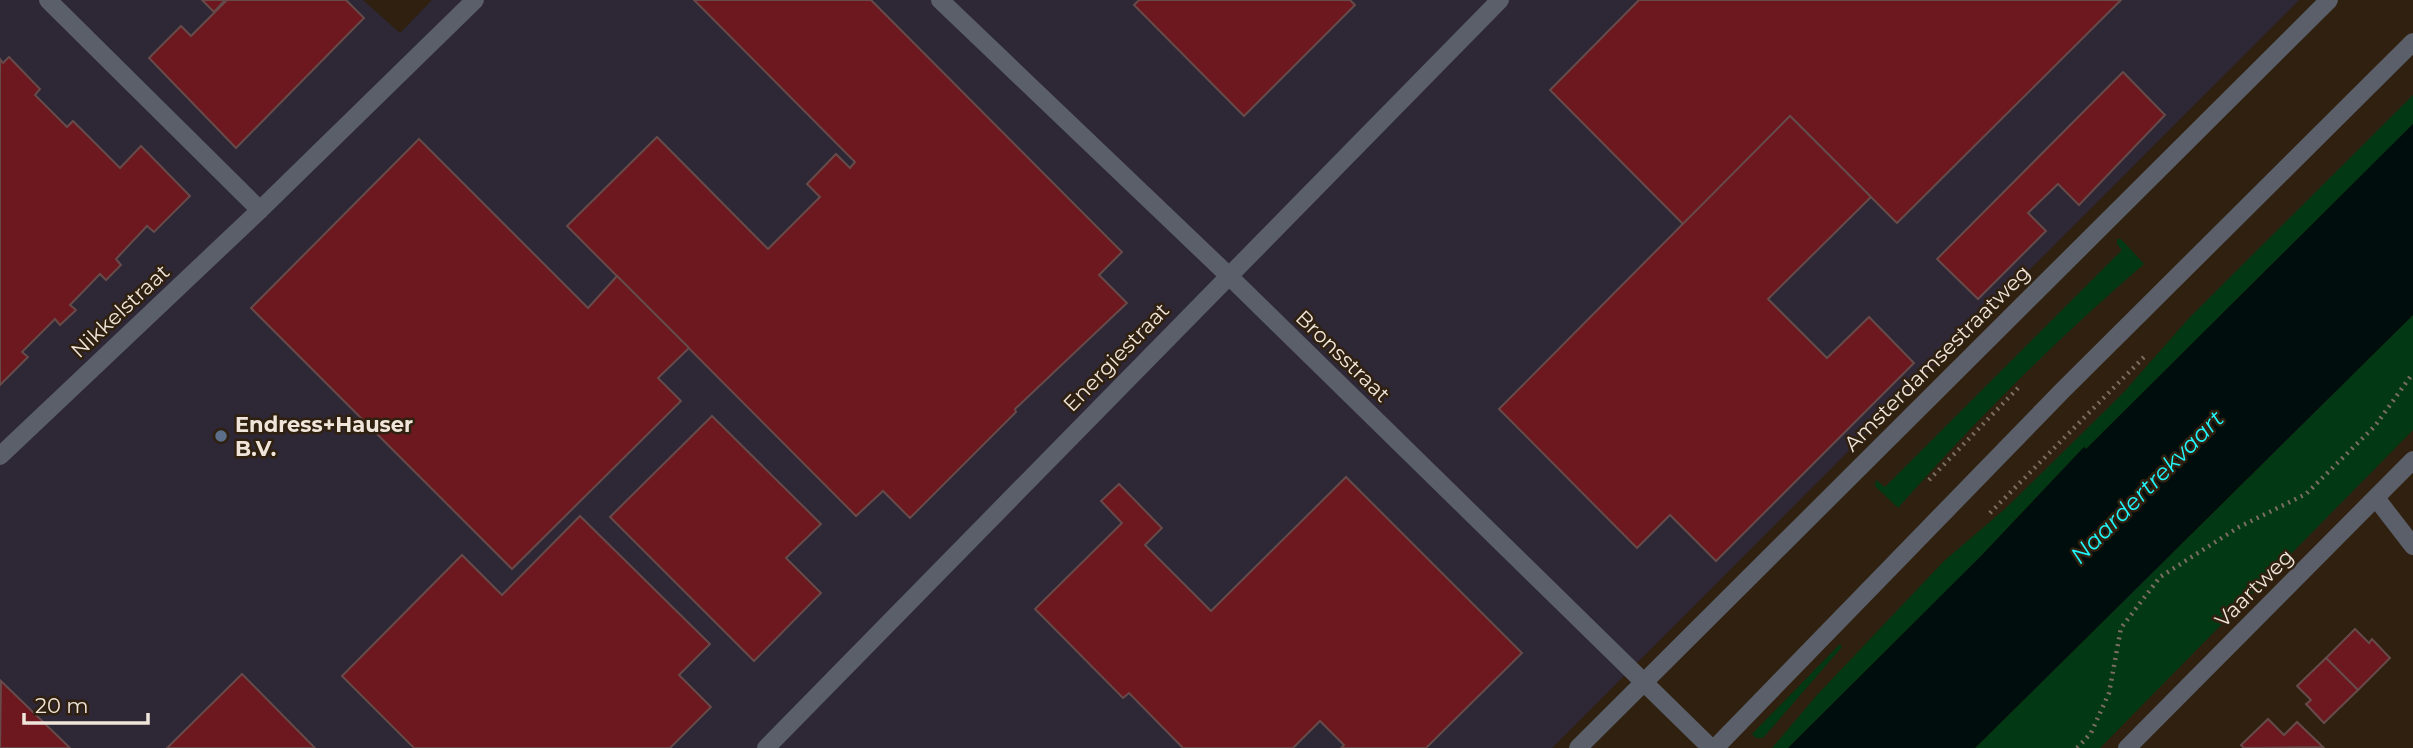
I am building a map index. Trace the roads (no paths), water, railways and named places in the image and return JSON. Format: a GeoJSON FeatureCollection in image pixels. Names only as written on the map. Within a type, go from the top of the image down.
{"type":"FeatureCollection","features":[{"type":"Feature","properties":{"kind":"street"},"geometry":{"type":"LineString","coordinates":[[48,0],[260,210]]}},
{"type":"Feature","properties":{"kind":"street","name":"Nikkelstraat"},"geometry":{"type":"LineString","coordinates":[[4,445],[260,210],[475,0]]}},
{"type":"Feature","properties":{"kind":"street","name":"Bronsstraat"},"geometry":{"type":"LineString","coordinates":[[940,0],[1713,748]]}},
{"type":"Feature","properties":{"kind":"street","name":"Energiestraat"},"geometry":{"type":"LineString","coordinates":[[766,748],[1227,275],[1500,0]]}},
{"type":"Feature","properties":{"kind":"street","name":"Amsterdamsestraatweg"},"geometry":{"type":"LineString","coordinates":[[1578,748],[2329,0]]}},
{"type":"Feature","properties":{"kind":"street"},"geometry":{"type":"LineString","coordinates":[[1713,748],[2062,391],[2413,42]]}},
{"type":"Feature","properties":{"kind":"street","name":"Vaartweg"},"geometry":{"type":"LineString","coordinates":[[2127,748],[2413,460]]}},
{"type":"Feature","properties":{"kind":"street"},"geometry":{"type":"LineString","coordinates":[[2376,498],[2413,546]]}},
{"type":"Feature","properties":{"kind":"water","name":"Naardertrekvaart"},"geometry":{"type":"Polygon","coordinates":[[[2413,124],[2413,315],[1975,748],[1788,748],[1982,555],[2084,447],[2086,449],[2413,124]]]}},
{"type":"Feature","properties":{"kind":"place","name":"Endress+Hauser B.V."},"geometry":{"type":"Point","coordinates":[221,436]}}]}
